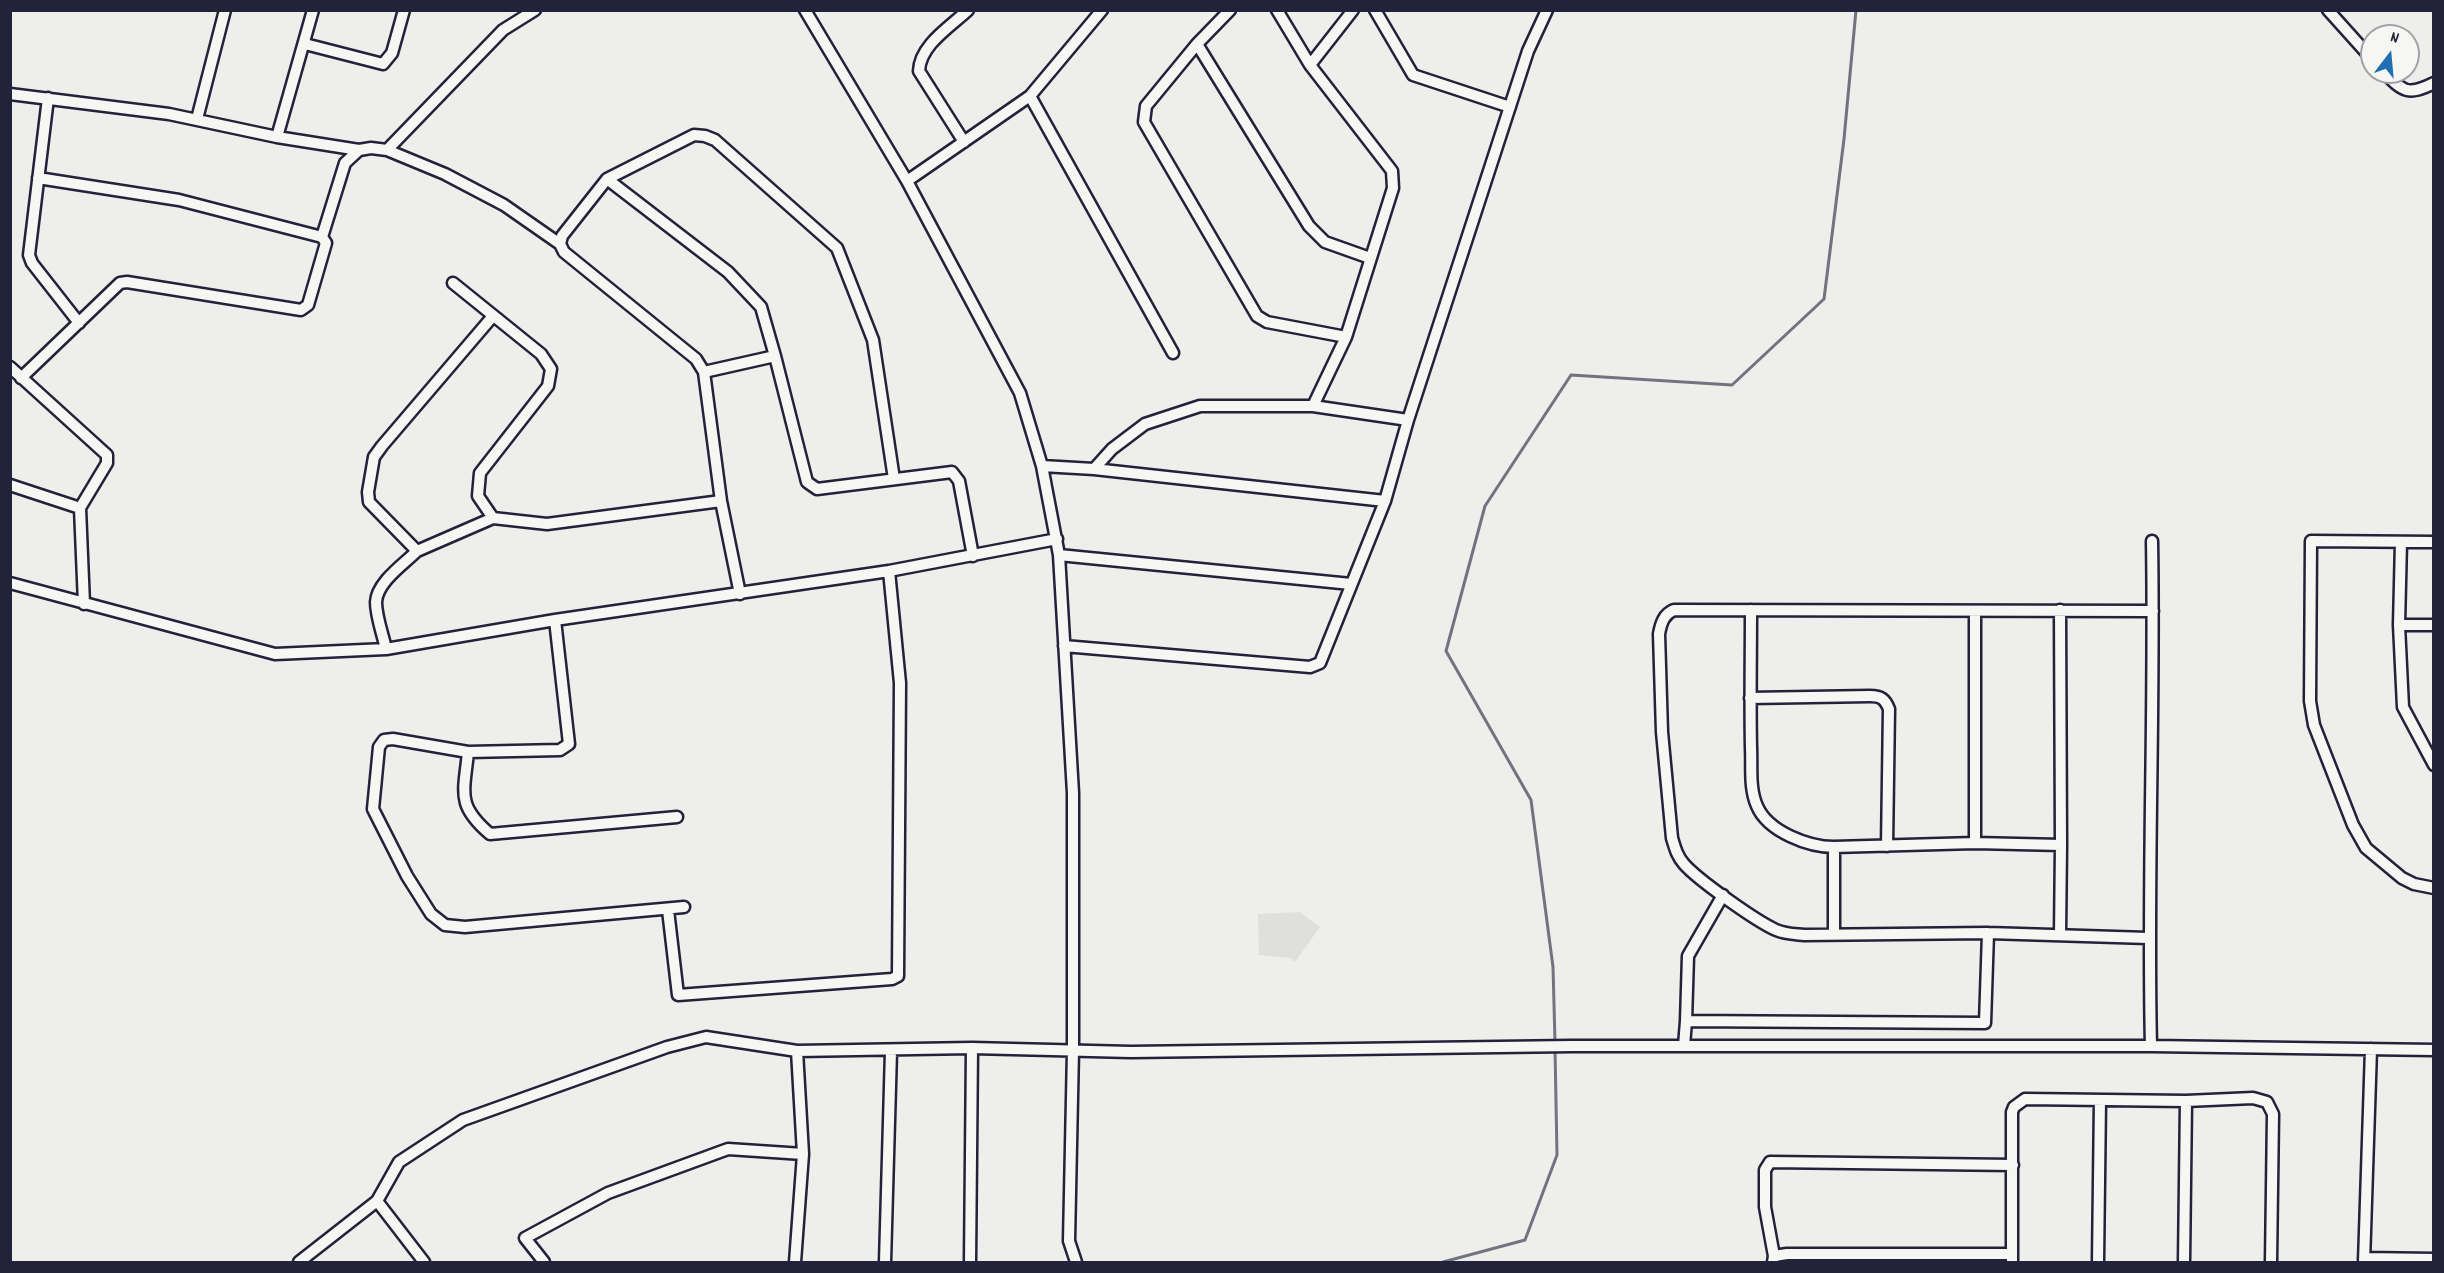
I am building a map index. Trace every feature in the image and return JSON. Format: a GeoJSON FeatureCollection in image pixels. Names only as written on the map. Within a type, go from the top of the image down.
{"type":"FeatureCollection","features":[{"type":"Feature","properties":{"kind":"street"},"geometry":{"type":"LineString","coordinates":[[197,119],[225,10]]}},
{"type":"Feature","properties":{"kind":"street"},"geometry":{"type":"LineString","coordinates":[[277,137],[313,10]]}},
{"type":"Feature","properties":{"kind":"street"},"geometry":{"type":"LineString","coordinates":[[305,44],[383,64],[388,61],[392,53],[404,10]]}},
{"type":"Feature","properties":{"kind":"street"},"geometry":{"type":"LineString","coordinates":[[387,150],[502,30],[535,10]]}},
{"type":"Feature","properties":{"kind":"street"},"geometry":{"type":"LineString","coordinates":[[805,10],[907,181],[1020,393],[1042,466],[1059,555],[1073,793],[1073,1050],[1069,1241],[1076,1263]]}},
{"type":"Feature","properties":{"kind":"street"},"geometry":{"type":"LineString","coordinates":[[964,142],[919,70],[920,58],[928,47],[968,10]]}},
{"type":"Feature","properties":{"kind":"street"},"geometry":{"type":"LineString","coordinates":[[907,181],[1030,96],[1102,10]]}},
{"type":"Feature","properties":{"kind":"street"},"geometry":{"type":"LineString","coordinates":[[1230,10],[1197,44],[1146,106],[1144,122],[1250,308],[1257,316],[1267,322],[1346,337]]}},
{"type":"Feature","properties":{"kind":"street"},"geometry":{"type":"LineString","coordinates":[[1277,10],[1310,65],[1392,171],[1393,188],[1346,337],[1313,406]]}},
{"type":"Feature","properties":{"kind":"street"},"geometry":{"type":"LineString","coordinates":[[1310,65],[1353,10]]}},
{"type":"Feature","properties":{"kind":"street"},"geometry":{"type":"LineString","coordinates":[[1375,10],[1413,75],[1510,107]]}},
{"type":"Feature","properties":{"kind":"street"},"geometry":{"type":"LineString","coordinates":[[1064,646],[1310,667],[1320,663],[1385,501],[1408,420],[1528,51],[1547,10]]}},
{"type":"Feature","properties":{"kind":"street"},"geometry":{"type":"LineString","coordinates":[[2328,10],[2360,46]]}},
{"type":"Feature","properties":{"kind":"street"},"geometry":{"type":"LineString","coordinates":[[1197,44],[1309,226],[1325,242],[1370,258]]}},
{"type":"Feature","properties":{"kind":"street"},"geometry":{"type":"LineString","coordinates":[[2396,84],[2400,88],[2418,91],[2433,83]]}},
{"type":"Feature","properties":{"kind":"street"},"geometry":{"type":"LineString","coordinates":[[10,94],[197,119],[277,137],[359,150],[371,148],[387,150],[471,187],[504,205],[560,244],[564,252],[696,359],[704,372],[721,501],[740,594]]}},
{"type":"Feature","properties":{"kind":"street"},"geometry":{"type":"LineString","coordinates":[[1030,96],[1173,353]]}},
{"type":"Feature","properties":{"kind":"street"},"geometry":{"type":"LineString","coordinates":[[48,98],[29,255],[32,263],[79,323]]}},
{"type":"Feature","properties":{"kind":"street"},"geometry":{"type":"LineString","coordinates":[[560,244],[562,236],[607,179],[694,135],[714,140],[837,248],[873,340],[894,479]]}},
{"type":"Feature","properties":{"kind":"street"},"geometry":{"type":"LineString","coordinates":[[322,237],[345,163],[359,150]]}},
{"type":"Feature","properties":{"kind":"street"},"geometry":{"type":"LineString","coordinates":[[21,378],[120,283],[127,282],[301,310],[308,305],[326,243],[322,237],[179,200],[38,178]]}},
{"type":"Feature","properties":{"kind":"street"},"geometry":{"type":"LineString","coordinates":[[607,179],[728,272],[761,308],[776,356],[807,482],[817,489],[952,472],[959,481],[973,556]]}},
{"type":"Feature","properties":{"kind":"street"},"geometry":{"type":"LineString","coordinates":[[453,283],[541,354],[551,369],[548,386],[480,473],[478,496],[493,518]]}},
{"type":"Feature","properties":{"kind":"street"},"geometry":{"type":"LineString","coordinates":[[417,551],[369,502],[368,492],[374,457],[493,316]]}},
{"type":"Feature","properties":{"kind":"street"},"geometry":{"type":"LineString","coordinates":[[704,372],[776,356]]}},
{"type":"Feature","properties":{"kind":"street"},"geometry":{"type":"LineString","coordinates":[[10,367],[107,455],[107,463],[80,508],[84,604]]}},
{"type":"Feature","properties":{"kind":"street"},"geometry":{"type":"LineString","coordinates":[[1094,469],[1112,449],[1145,424],[1200,405],[1313,406],[1408,420]]}},
{"type":"Feature","properties":{"kind":"street"},"geometry":{"type":"LineString","coordinates":[[1042,466],[1094,469],[1385,501]]}},
{"type":"Feature","properties":{"kind":"street"},"geometry":{"type":"LineString","coordinates":[[10,485],[80,508]]}},
{"type":"Feature","properties":{"kind":"street"},"geometry":{"type":"LineString","coordinates":[[386,649],[376,603],[378,594],[382,585],[417,551],[493,518],[547,524],[721,501]]}},
{"type":"Feature","properties":{"kind":"street"},"geometry":{"type":"LineString","coordinates":[[10,583],[275,654],[386,649],[555,620],[889,571],[1057,539]]}},
{"type":"Feature","properties":{"kind":"street"},"geometry":{"type":"LineString","coordinates":[[2151,1046],[2148,938],[2152,541]]}},
{"type":"Feature","properties":{"kind":"street"},"geometry":{"type":"LineString","coordinates":[[2433,542],[2311,541],[2310,710],[2353,825],[2366,848],[2402,878],[2414,884],[2433,888]]}},
{"type":"Feature","properties":{"kind":"street"},"geometry":{"type":"LineString","coordinates":[[2401,542],[2399,625],[2403,707],[2433,765]]}},
{"type":"Feature","properties":{"kind":"street"},"geometry":{"type":"LineString","coordinates":[[1059,555],[1351,584]]}},
{"type":"Feature","properties":{"kind":"street"},"geometry":{"type":"LineString","coordinates":[[668,910],[678,995],[892,979],[898,975],[900,683],[889,571]]}},
{"type":"Feature","properties":{"kind":"street"},"geometry":{"type":"LineString","coordinates":[[2148,938],[1988,933],[1804,935],[1780,932],[1723,895],[1685,865],[1676,853],[1672,838],[1662,732],[1659,634],[1668,612],[1674,610],[2153,611]]}},
{"type":"Feature","properties":{"kind":"street"},"geometry":{"type":"LineString","coordinates":[[1751,610],[1752,792],[1764,818],[1795,839],[1820,847],[1975,843],[2061,845]]}},
{"type":"Feature","properties":{"kind":"street"},"geometry":{"type":"LineString","coordinates":[[2060,610],[2060,935]]}},
{"type":"Feature","properties":{"kind":"street"},"geometry":{"type":"LineString","coordinates":[[1975,611],[1975,843]]}},
{"type":"Feature","properties":{"kind":"street"},"geometry":{"type":"LineString","coordinates":[[555,620],[568,744],[560,750],[468,752],[393,739],[384,740],[379,747],[373,809],[431,914],[445,925],[465,927],[684,908]]}},
{"type":"Feature","properties":{"kind":"street"},"geometry":{"type":"LineString","coordinates":[[2399,625],[2433,625]]}},
{"type":"Feature","properties":{"kind":"street"},"geometry":{"type":"LineString","coordinates":[[1750,698],[1870,696],[1882,698],[1886,702],[1889,709],[1887,846]]}},
{"type":"Feature","properties":{"kind":"street"},"geometry":{"type":"LineString","coordinates":[[468,752],[464,799],[472,819],[490,834],[677,817]]}},
{"type":"Feature","properties":{"kind":"street"},"geometry":{"type":"LineString","coordinates":[[1834,847],[1834,933]]}},
{"type":"Feature","properties":{"kind":"street"},"geometry":{"type":"LineString","coordinates":[[1684,1046],[1688,957],[1694,942],[1723,895]]}},
{"type":"Feature","properties":{"kind":"street"},"geometry":{"type":"LineString","coordinates":[[1686,1022],[1985,1023],[1988,933]]}},
{"type":"Feature","properties":{"kind":"street"},"geometry":{"type":"LineString","coordinates":[[299,1263],[377,1201],[399,1162],[463,1120],[667,1047],[706,1037],[797,1051],[972,1048],[1131,1052],[1545,1046],[2151,1046],[2433,1050]]}},
{"type":"Feature","properties":{"kind":"street"},"geometry":{"type":"LineString","coordinates":[[970,1263],[972,1048]]}},
{"type":"Feature","properties":{"kind":"street"},"geometry":{"type":"LineString","coordinates":[[2371,1049],[2364,1260],[2433,1259]]}},
{"type":"Feature","properties":{"kind":"street"},"geometry":{"type":"LineString","coordinates":[[795,1263],[803,1154],[797,1051]]}},
{"type":"Feature","properties":{"kind":"street"},"geometry":{"type":"LineString","coordinates":[[885,1263],[891,1051]]}},
{"type":"Feature","properties":{"kind":"street"},"geometry":{"type":"LineString","coordinates":[[2013,1165],[1770,1162],[1765,1170],[1765,1207],[1774,1259],[1803,1254],[2012,1258],[2013,1165],[2012,1112],[2018,1102],[2025,1099],[2186,1101],[2253,1098],[2267,1102],[2273,1114],[2271,1263]]}},
{"type":"Feature","properties":{"kind":"street"},"geometry":{"type":"LineString","coordinates":[[2098,1263],[2100,1100]]}},
{"type":"Feature","properties":{"kind":"street"},"geometry":{"type":"LineString","coordinates":[[2184,1263],[2186,1101]]}},
{"type":"Feature","properties":{"kind":"street"},"geometry":{"type":"LineString","coordinates":[[544,1263],[525,1238],[608,1193],[728,1149],[803,1154]]}},
{"type":"Feature","properties":{"kind":"street"},"geometry":{"type":"LineString","coordinates":[[377,1201],[424,1263]]}},
{"type":"Feature","properties":{"kind":"shaded area"},"geometry":{"type":"Polygon","coordinates":[[[1300,912],[1320,927],[1295,962],[1290,958],[1259,955],[1258,914],[1300,912]]]}},
{"type":"Feature","properties":{"kind":"waterway"},"geometry":{"type":"LineString","coordinates":[[1555,1042],[1553,967],[1531,800],[1446,651],[1485,506],[1571,375],[1732,385],[1824,299],[1844,139],[1856,10]]}},
{"type":"Feature","properties":{"kind":"waterway"},"geometry":{"type":"LineString","coordinates":[[1443,1262],[1525,1240],[1557,1155],[1555,1049]]}}]}
